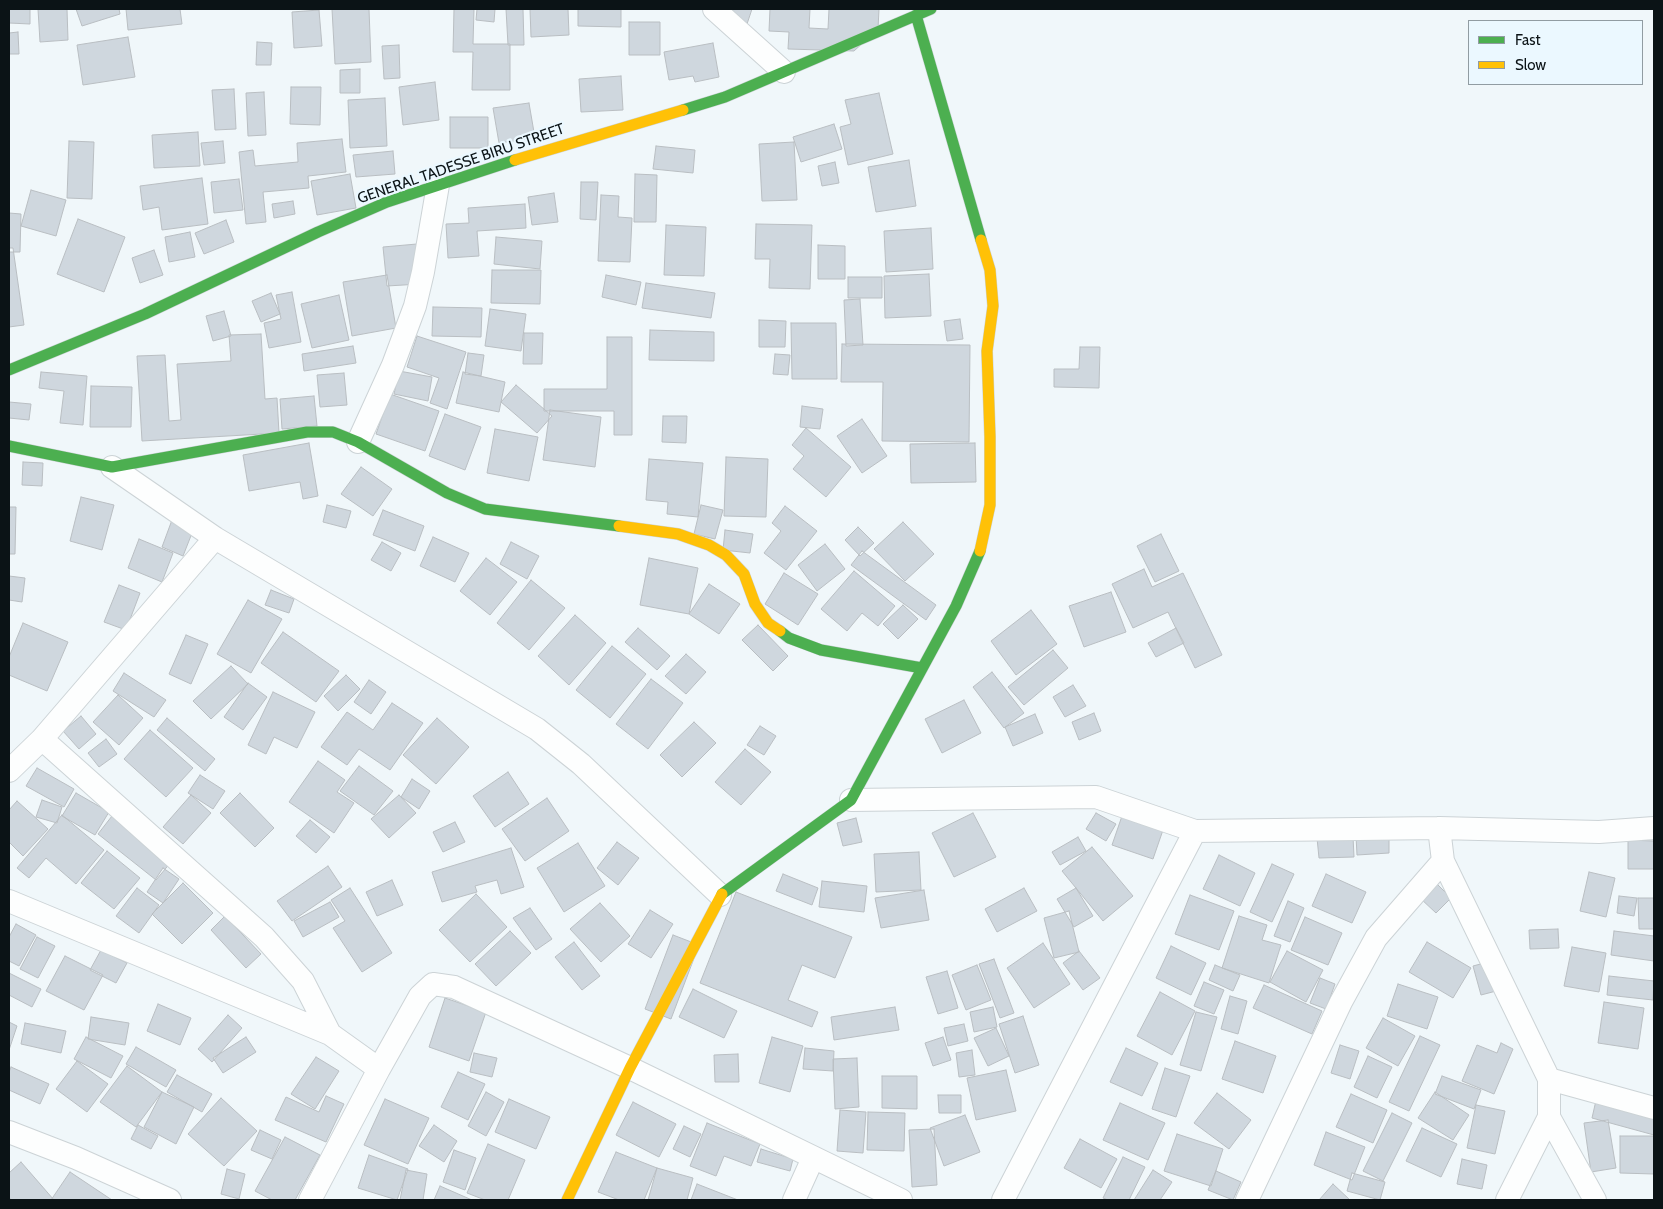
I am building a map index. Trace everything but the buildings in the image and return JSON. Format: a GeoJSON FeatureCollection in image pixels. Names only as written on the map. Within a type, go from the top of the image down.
{"type":"FeatureCollection","features":[{"type":"Feature","properties":{"kind":"street"},"geometry":{"type":"LineString","coordinates":[[714,9],[784,72]]}},
{"type":"Feature","properties":{"kind":"street","name":"GENERAL TADESSE BIRU STREET"},"geometry":{"type":"LineString","coordinates":[[9,370],[145,314],[318,232],[387,202],[537,153],[725,97],[931,9]]}},
{"type":"Feature","properties":{"kind":"street"},"geometry":{"type":"LineString","coordinates":[[567,1200],[630,1068],[720,895],[851,800],[956,606],[980,552],[990,505],[987,351],[993,306],[990,270],[916,15]]}},
{"type":"Feature","properties":{"kind":"street"},"geometry":{"type":"LineString","coordinates":[[358,442],[393,365],[414,306],[423,272],[438,186]]}},
{"type":"Feature","properties":{"kind":"street"},"geometry":{"type":"LineString","coordinates":[[9,446],[112,467],[307,432],[333,432],[358,442],[447,493],[485,508],[678,534],[709,545],[726,555],[744,574],[755,604],[768,623],[789,638],[821,650],[922,668]]}},
{"type":"Feature","properties":{"kind":"street"},"geometry":{"type":"LineString","coordinates":[[112,467],[215,538],[537,729],[581,764],[720,895]]}},
{"type":"Feature","properties":{"kind":"street"},"geometry":{"type":"LineString","coordinates":[[9,771],[42,739],[215,538]]}},
{"type":"Feature","properties":{"kind":"street"},"geometry":{"type":"LineString","coordinates":[[42,739],[264,937],[303,981],[330,1034]]}},
{"type":"Feature","properties":{"kind":"street"},"geometry":{"type":"LineString","coordinates":[[851,800],[1096,797],[1195,831],[1439,828],[1599,832],[1654,828]]}},
{"type":"Feature","properties":{"kind":"street"},"geometry":{"type":"LineString","coordinates":[[1439,828],[1443,861],[1549,1079],[1549,1117],[1506,1200]]}},
{"type":"Feature","properties":{"kind":"street"},"geometry":{"type":"LineString","coordinates":[[1003,1200],[1195,831]]}},
{"type":"Feature","properties":{"kind":"street"},"geometry":{"type":"LineString","coordinates":[[1247,1200],[1341,1002],[1376,938],[1443,861]]}},
{"type":"Feature","properties":{"kind":"street"},"geometry":{"type":"LineString","coordinates":[[9,901],[330,1034],[379,1069]]}},
{"type":"Feature","properties":{"kind":"street"},"geometry":{"type":"LineString","coordinates":[[310,1200],[420,996],[433,984],[454,987],[630,1068],[901,1200]]}},
{"type":"Feature","properties":{"kind":"street"},"geometry":{"type":"LineString","coordinates":[[1549,1079],[1654,1108]]}},
{"type":"Feature","properties":{"kind":"street"},"geometry":{"type":"LineString","coordinates":[[1549,1117],[1595,1200]]}},
{"type":"Feature","properties":{"kind":"street"},"geometry":{"type":"LineString","coordinates":[[9,1132],[76,1158],[170,1200]]}},
{"type":"Feature","properties":{"kind":"street"},"geometry":{"type":"LineString","coordinates":[[794,1200],[813,1158]]}},
{"type":"Feature","properties":{"kind":"traffic: fast"},"geometry":{"type":"LineString","coordinates":[[683,110],[725,97],[931,9]]}},
{"type":"Feature","properties":{"kind":"traffic: fast"},"geometry":{"type":"LineString","coordinates":[[916,15],[981,240]]}},
{"type":"Feature","properties":{"kind":"traffic: fast"},"geometry":{"type":"LineString","coordinates":[[9,370],[145,314],[318,232],[387,202],[515,160]]}},
{"type":"Feature","properties":{"kind":"traffic: fast"},"geometry":{"type":"LineString","coordinates":[[9,446],[112,467],[307,432],[333,432],[358,442],[447,493],[485,509],[619,526]]}},
{"type":"Feature","properties":{"kind":"traffic: fast"},"geometry":{"type":"LineString","coordinates":[[722,894],[851,800],[956,606],[980,551]]}},
{"type":"Feature","properties":{"kind":"traffic: fast"},"geometry":{"type":"LineString","coordinates":[[780,631],[789,638],[821,650],[922,668]]}},
{"type":"Feature","properties":{"kind":"traffic: slow"},"geometry":{"type":"LineString","coordinates":[[515,160],[683,110]]}},
{"type":"Feature","properties":{"kind":"traffic: slow"},"geometry":{"type":"LineString","coordinates":[[980,551],[990,505],[987,351],[993,306],[990,270],[981,240]]}},
{"type":"Feature","properties":{"kind":"traffic: slow"},"geometry":{"type":"LineString","coordinates":[[619,526],[678,534],[709,545],[726,555],[744,574],[755,604],[768,623],[780,631]]}},
{"type":"Feature","properties":{"kind":"traffic: slow"},"geometry":{"type":"LineString","coordinates":[[567,1200],[630,1068],[722,894]]}}]}
